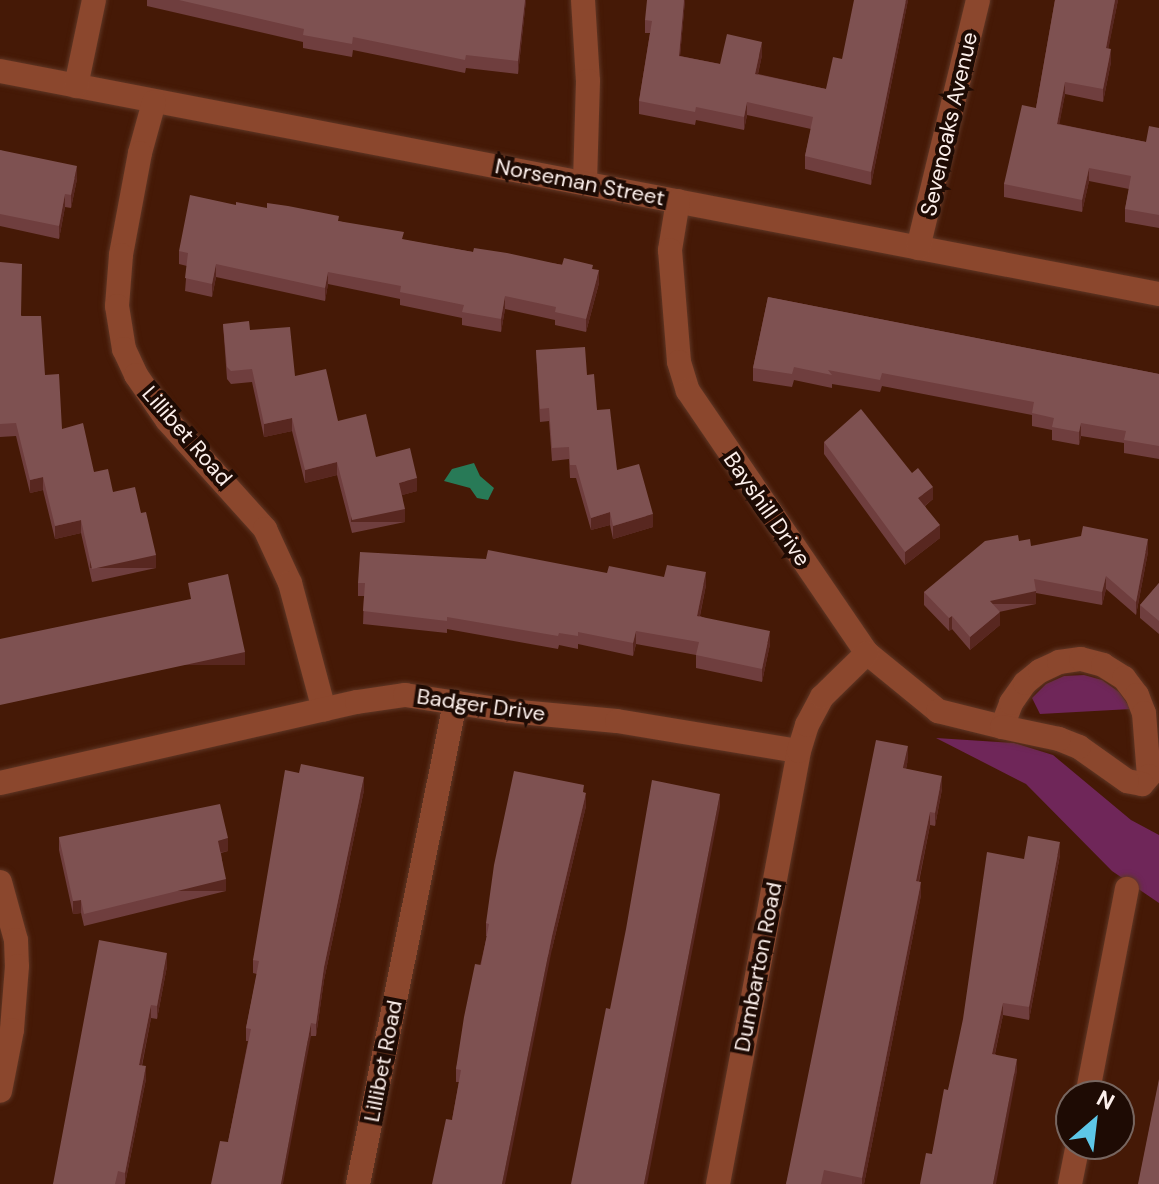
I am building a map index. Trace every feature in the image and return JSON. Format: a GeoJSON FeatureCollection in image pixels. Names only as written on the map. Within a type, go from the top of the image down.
{"type":"FeatureCollection","features":[{"type":"Feature","properties":{"kind":"street"},"geometry":{"type":"LineString","coordinates":[[76,86],[94,0]]}},
{"type":"Feature","properties":{"kind":"street"},"geometry":{"type":"LineString","coordinates":[[583,0],[588,81],[585,182]]}},
{"type":"Feature","properties":{"kind":"street","name":"Sevenoaks Avenue"},"geometry":{"type":"LineString","coordinates":[[918,248],[978,0]]}},
{"type":"Feature","properties":{"kind":"street","name":"Norseman Street"},"geometry":{"type":"LineString","coordinates":[[0,71],[1159,294]]}},
{"type":"Feature","properties":{"kind":"street","name":"Lillibet Road"},"geometry":{"type":"LineString","coordinates":[[154,102],[143,140],[121,255],[117,306],[124,349],[136,375],[167,420],[265,529],[290,583],[324,710]]}},
{"type":"Feature","properties":{"kind":"street","name":"Bayshill Drive"},"geometry":{"type":"LineString","coordinates":[[678,201],[670,250],[679,362],[688,391],[867,653],[938,711],[1079,747],[1127,781],[1142,784],[1149,776],[1144,713],[1137,695],[1124,678],[1103,665],[1081,659],[1059,662],[1040,671],[1025,683],[1011,703],[1002,727]]}},
{"type":"Feature","properties":{"kind":"street"},"geometry":{"type":"LineString","coordinates":[[799,751],[814,709],[867,653]]}},
{"type":"Feature","properties":{"kind":"street","name":"Badger Drive"},"geometry":{"type":"LineString","coordinates":[[0,783],[393,695],[617,721],[799,751]]}},
{"type":"Feature","properties":{"kind":"street","name":"Lillibet Road"},"geometry":{"type":"LineString","coordinates":[[358,1184],[455,702]]}},
{"type":"Feature","properties":{"kind":"street","name":"Dumbarton Road"},"geometry":{"type":"LineString","coordinates":[[718,1184],[799,751]]}},
{"type":"Feature","properties":{"kind":"street"},"geometry":{"type":"LineString","coordinates":[[0,882],[16,940],[17,966],[12,1030],[0,1091]]}},
{"type":"Feature","properties":{"kind":"street"},"geometry":{"type":"LineString","coordinates":[[1090,1080],[1127,889]]}},
{"type":"Feature","properties":{"kind":"street"},"geometry":{"type":"LineString","coordinates":[[1070,1184],[1075,1160]]}},
{"type":"Feature","properties":{"kind":"shaded area"},"geometry":{"type":"Polygon","coordinates":[[[474,463],[480,476],[494,488],[488,500],[477,498],[470,488],[444,481],[452,469],[474,463]]]}},
{"type":"Feature","properties":{"kind":"shaded area"},"geometry":{"type":"Polygon","coordinates":[[[1084,675],[1102,680],[1119,692],[1131,709],[1040,714],[1032,698],[1046,684],[1064,676],[1084,675]]]}},
{"type":"Feature","properties":{"kind":"shaded area"},"geometry":{"type":"Polygon","coordinates":[[[936,738],[1014,743],[1053,755],[1131,820],[1159,835],[1159,903],[1112,871],[1026,784],[936,738]]]}},
{"type":"Feature","properties":{"kind":"building"},"geometry":{"type":"Polygon","coordinates":[[[179,0],[525,0],[518,61],[466,55],[465,60],[353,37],[352,44],[303,35],[304,29],[179,0]]]}},
{"type":"Feature","properties":{"kind":"building"},"geometry":{"type":"Polygon","coordinates":[[[647,0],[684,0],[679,56],[720,64],[727,34],[762,42],[755,74],[826,89],[833,57],[842,59],[854,0],[906,0],[871,172],[805,156],[813,117],[747,102],[744,117],[696,107],[695,112],[639,101],[652,21],[645,20],[647,0]]]}},
{"type":"Feature","properties":{"kind":"building"},"geometry":{"type":"Polygon","coordinates":[[[1055,0],[1115,0],[1106,48],[1111,49],[1103,89],[1065,82],[1057,124],[1146,142],[1149,126],[1159,128],[1159,215],[1125,209],[1131,176],[1089,168],[1082,200],[1004,184],[1022,105],[1036,108],[1055,0]]]}},
{"type":"Feature","properties":{"kind":"building"},"geometry":{"type":"Polygon","coordinates":[[[0,150],[77,166],[71,195],[65,194],[59,226],[0,214],[0,150]]]}},
{"type":"Feature","properties":{"kind":"building"},"geometry":{"type":"Polygon","coordinates":[[[190,195],[236,205],[236,202],[267,208],[267,203],[288,206],[339,216],[338,221],[404,232],[402,239],[473,252],[474,248],[507,253],[562,265],[564,258],[593,265],[592,269],[599,270],[586,319],[555,312],[556,307],[505,296],[501,319],[462,312],[464,305],[400,292],[401,286],[328,272],[325,288],[216,264],[212,284],[185,278],[188,253],[179,251],[190,195]]]}},
{"type":"Feature","properties":{"kind":"building"},"geometry":{"type":"Polygon","coordinates":[[[0,262],[22,264],[21,316],[41,316],[45,375],[59,374],[62,429],[83,423],[94,472],[108,469],[113,492],[135,487],[141,513],[146,512],[156,555],[92,569],[81,520],[55,526],[43,477],[30,480],[16,423],[0,424],[0,262]]]}},
{"type":"Feature","properties":{"kind":"building"},"geometry":{"type":"Polygon","coordinates":[[[768,297],[1159,374],[1159,446],[1124,440],[1126,431],[1081,423],[1079,432],[1052,427],[1054,418],[1032,413],[1034,402],[882,373],[880,380],[828,370],[832,375],[794,367],[792,374],[753,368],[768,297]]]}},
{"type":"Feature","properties":{"kind":"building"},"geometry":{"type":"Polygon","coordinates":[[[249,321],[250,330],[290,327],[295,376],[326,369],[338,421],[366,414],[376,457],[410,448],[417,478],[399,483],[405,509],[352,520],[337,462],[305,470],[292,418],[264,424],[252,369],[231,371],[227,367],[223,324],[249,321]]]}},
{"type":"Feature","properties":{"kind":"building"},"geometry":{"type":"Polygon","coordinates":[[[585,347],[587,375],[594,374],[597,410],[610,409],[617,470],[639,464],[653,514],[613,526],[610,512],[591,518],[576,465],[570,465],[569,447],[552,448],[549,408],[540,409],[536,350],[585,347]]]}},
{"type":"Feature","properties":{"kind":"building"},"geometry":{"type":"Polygon","coordinates":[[[861,409],[912,473],[918,468],[933,487],[918,498],[940,525],[905,552],[824,442],[861,409]]]}},
{"type":"Feature","properties":{"kind":"building"},"geometry":{"type":"Polygon","coordinates":[[[1083,526],[1148,539],[1136,602],[1106,576],[1102,592],[1034,579],[1036,591],[990,601],[1000,612],[970,637],[952,616],[949,618],[924,592],[985,541],[1018,535],[1019,541],[1030,539],[1031,546],[1081,536],[1083,526]]]}},
{"type":"Feature","properties":{"kind":"building"},"geometry":{"type":"Polygon","coordinates":[[[488,550],[607,573],[609,566],[664,577],[667,565],[706,572],[697,616],[770,631],[762,669],[696,655],[699,642],[636,631],[633,643],[578,632],[578,636],[559,633],[558,636],[447,617],[447,621],[363,611],[365,583],[358,583],[360,552],[486,559],[488,550]]]}},
{"type":"Feature","properties":{"kind":"building"},"geometry":{"type":"Polygon","coordinates":[[[228,574],[245,652],[0,705],[0,639],[191,599],[188,583],[228,574]]]}},
{"type":"Feature","properties":{"kind":"building"},"geometry":{"type":"Polygon","coordinates":[[[1159,583],[1159,621],[1140,605],[1159,583]]]}},
{"type":"Feature","properties":{"kind":"building"},"geometry":{"type":"Polygon","coordinates":[[[876,740],[908,746],[903,768],[942,776],[935,813],[930,812],[916,881],[921,882],[862,1178],[824,1170],[821,1184],[786,1184],[876,740]]]}},
{"type":"Feature","properties":{"kind":"building"},"geometry":{"type":"Polygon","coordinates":[[[301,764],[364,777],[324,967],[316,1024],[311,1023],[281,1184],[211,1184],[220,1141],[228,1142],[251,1029],[246,1028],[259,961],[253,960],[285,770],[299,773],[301,764]]]}},
{"type":"Feature","properties":{"kind":"building"},"geometry":{"type":"Polygon","coordinates":[[[514,771],[584,785],[583,792],[586,793],[552,936],[502,1184],[432,1184],[446,1119],[452,1120],[461,1070],[456,1069],[464,1017],[475,964],[481,965],[489,924],[486,923],[494,865],[514,771]]]}},
{"type":"Feature","properties":{"kind":"building"},"geometry":{"type":"Polygon","coordinates":[[[652,780],[720,794],[644,1184],[571,1184],[606,1008],[610,1009],[652,780]]]}},
{"type":"Feature","properties":{"kind":"building"},"geometry":{"type":"Polygon","coordinates":[[[220,804],[228,838],[218,841],[226,879],[84,914],[81,900],[73,901],[59,837],[220,804]]]}},
{"type":"Feature","properties":{"kind":"building"},"geometry":{"type":"Polygon","coordinates":[[[1028,836],[1060,842],[1029,1007],[1003,1003],[992,1054],[1017,1059],[993,1184],[920,1184],[926,1153],[932,1154],[944,1089],[948,1090],[963,1019],[987,852],[1024,859],[1028,836]]]}},
{"type":"Feature","properties":{"kind":"building"},"geometry":{"type":"Polygon","coordinates":[[[99,940],[167,953],[157,1006],[151,1005],[139,1065],[146,1066],[125,1173],[118,1171],[115,1184],[53,1184],[99,940]]]}},
{"type":"Feature","properties":{"kind":"building"},"geometry":{"type":"Polygon","coordinates":[[[1159,1079],[1159,1184],[1138,1184],[1159,1079]]]}}]}
